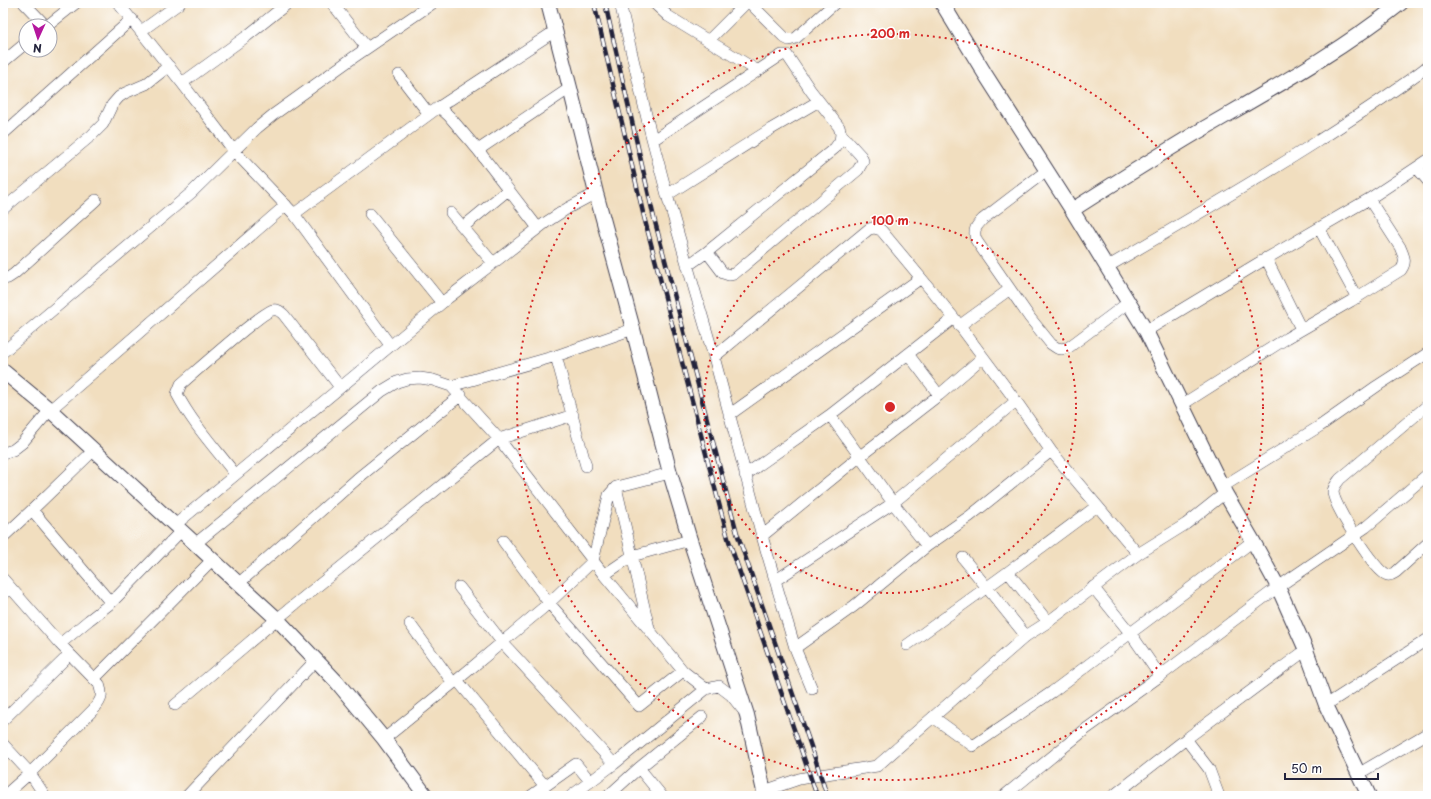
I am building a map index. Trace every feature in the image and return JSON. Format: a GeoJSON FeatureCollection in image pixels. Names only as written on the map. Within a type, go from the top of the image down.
{"type":"FeatureCollection","features":[{"type":"Feature","properties":{"kind":"street"},"geometry":{"type":"LineString","coordinates":[[24,3],[38,18]]}},
{"type":"Feature","properties":{"kind":"street"},"geometry":{"type":"LineString","coordinates":[[56,18],[76,3]]}},
{"type":"Feature","properties":{"kind":"street"},"geometry":{"type":"LineString","coordinates":[[118,3],[169,66],[234,151],[294,214],[390,345]]}},
{"type":"Feature","properties":{"kind":"street"},"geometry":{"type":"LineString","coordinates":[[141,31],[180,3]]}},
{"type":"Feature","properties":{"kind":"street"},"geometry":{"type":"LineString","coordinates":[[182,83],[248,36],[288,3]]}},
{"type":"Feature","properties":{"kind":"street"},"geometry":{"type":"LineString","coordinates":[[332,3],[367,48]]}},
{"type":"Feature","properties":{"kind":"street"},"geometry":{"type":"LineString","coordinates":[[548,3],[596,193],[670,473],[690,540],[747,715],[763,794],[799,779],[820,774],[877,766],[1026,636],[1048,622],[1138,554],[1186,524],[1223,490],[1428,353]]}},
{"type":"Feature","properties":{"kind":"street"},"geometry":{"type":"LineString","coordinates":[[620,3],[667,195],[714,357],[762,536],[795,648],[812,689]]}},
{"type":"Feature","properties":{"kind":"street"},"geometry":{"type":"LineString","coordinates":[[654,3],[668,16],[758,72]]}},
{"type":"Feature","properties":{"kind":"street"},"geometry":{"type":"LineString","coordinates":[[708,41],[746,3]]}},
{"type":"Feature","properties":{"kind":"street"},"geometry":{"type":"LineString","coordinates":[[750,3],[785,38],[789,40],[796,38],[835,3]]}},
{"type":"Feature","properties":{"kind":"street"},"geometry":{"type":"LineString","coordinates":[[942,3],[989,81],[1072,210],[1146,331],[1183,404],[1223,490],[1278,587],[1306,650],[1326,705],[1369,796]]}},
{"type":"Feature","properties":{"kind":"street"},"geometry":{"type":"LineString","coordinates":[[1072,210],[1194,134],[1341,48],[1400,3]]}},
{"type":"Feature","properties":{"kind":"street"},"geometry":{"type":"LineString","coordinates":[[3,352],[191,193],[257,128],[429,4]]}},
{"type":"Feature","properties":{"kind":"street"},"geometry":{"type":"LineString","coordinates":[[3,134],[132,19]]}},
{"type":"Feature","properties":{"kind":"street"},"geometry":{"type":"LineString","coordinates":[[294,214],[429,114],[555,31]]}},
{"type":"Feature","properties":{"kind":"street"},"geometry":{"type":"LineString","coordinates":[[3,62],[18,50]]}},
{"type":"Feature","properties":{"kind":"street"},"geometry":{"type":"LineString","coordinates":[[653,140],[782,55],[787,55],[842,134],[861,156],[863,161],[858,170],[734,274],[729,275],[723,273],[707,252]]}},
{"type":"Feature","properties":{"kind":"street"},"geometry":{"type":"LineString","coordinates":[[3,209],[92,136],[103,124],[112,105],[119,97],[146,84],[169,66]]}},
{"type":"Feature","properties":{"kind":"street"},"geometry":{"type":"LineString","coordinates":[[1107,267],[1269,172],[1385,98],[1428,66]]}},
{"type":"Feature","properties":{"kind":"street"},"geometry":{"type":"LineString","coordinates":[[399,75],[429,114]]}},
{"type":"Feature","properties":{"kind":"street"},"geometry":{"type":"LineString","coordinates":[[478,150],[570,88]]}},
{"type":"Feature","properties":{"kind":"street"},"geometry":{"type":"LineString","coordinates":[[667,195],[771,129],[819,101]]}},
{"type":"Feature","properties":{"kind":"street"},"geometry":{"type":"LineString","coordinates":[[439,107],[449,116],[478,150],[538,228]]}},
{"type":"Feature","properties":{"kind":"street"},"geometry":{"type":"LineString","coordinates":[[687,266],[707,252],[835,148],[840,141],[842,134]]}},
{"type":"Feature","properties":{"kind":"street"},"geometry":{"type":"LineString","coordinates":[[1146,331],[1266,258],[1369,199],[1428,160]]}},
{"type":"Feature","properties":{"kind":"street"},"geometry":{"type":"LineString","coordinates":[[1417,168],[1428,181]]}},
{"type":"Feature","properties":{"kind":"street"},"geometry":{"type":"LineString","coordinates":[[1046,171],[983,219],[975,228],[974,235],[976,240],[1030,318],[1051,344],[1057,348],[1062,349],[1069,347],[1129,302]]}},
{"type":"Feature","properties":{"kind":"street"},"geometry":{"type":"LineString","coordinates":[[463,227],[508,190]]}},
{"type":"Feature","properties":{"kind":"street"},"geometry":{"type":"LineString","coordinates":[[60,644],[111,603],[178,528],[235,474],[390,345],[493,263],[538,228],[568,208],[596,193]]}},
{"type":"Feature","properties":{"kind":"street"},"geometry":{"type":"LineString","coordinates":[[1183,404],[1301,329],[1357,298],[1394,276],[1401,270],[1404,264],[1404,256],[1400,247],[1369,199]]}},
{"type":"Feature","properties":{"kind":"street"},"geometry":{"type":"LineString","coordinates":[[3,279],[14,274],[96,200]]}},
{"type":"Feature","properties":{"kind":"street"},"geometry":{"type":"LineString","coordinates":[[3,453],[13,450],[22,443],[50,410],[286,205]]}},
{"type":"Feature","properties":{"kind":"street"},"geometry":{"type":"LineString","coordinates":[[451,213],[493,263]]}},
{"type":"Feature","properties":{"kind":"street"},"geometry":{"type":"LineString","coordinates":[[370,214],[442,303]]}},
{"type":"Feature","properties":{"kind":"street"},"geometry":{"type":"LineString","coordinates":[[714,357],[869,229],[874,228],[881,230],[956,322],[1016,401],[1051,451],[1138,554]]}},
{"type":"Feature","properties":{"kind":"street"},"geometry":{"type":"LineString","coordinates":[[1319,228],[1357,298]]}},
{"type":"Feature","properties":{"kind":"street"},"geometry":{"type":"LineString","coordinates":[[1266,258],[1301,329]]}},
{"type":"Feature","properties":{"kind":"street"},"geometry":{"type":"LineString","coordinates":[[729,415],[920,278]]}},
{"type":"Feature","properties":{"kind":"street"},"geometry":{"type":"LineString","coordinates":[[745,475],[830,415],[908,354],[1010,289]]}},
{"type":"Feature","properties":{"kind":"street"},"geometry":{"type":"LineString","coordinates":[[235,474],[199,428],[177,394],[181,384],[231,341],[269,311],[278,310],[284,315],[340,387]]}},
{"type":"Feature","properties":{"kind":"street"},"geometry":{"type":"LineString","coordinates":[[452,386],[556,356],[633,329]]}},
{"type":"Feature","properties":{"kind":"street"},"geometry":{"type":"LineString","coordinates":[[908,354],[939,396]]}},
{"type":"Feature","properties":{"kind":"street"},"geometry":{"type":"LineString","coordinates":[[556,356],[586,466]]}},
{"type":"Feature","properties":{"kind":"street"},"geometry":{"type":"LineString","coordinates":[[762,536],[859,457],[939,396],[982,358]]}},
{"type":"Feature","properties":{"kind":"street"},"geometry":{"type":"LineString","coordinates":[[3,371],[50,410],[277,619],[336,681],[384,739],[426,796]]}},
{"type":"Feature","properties":{"kind":"street"},"geometry":{"type":"LineString","coordinates":[[195,544],[382,390],[397,382],[407,379],[420,378],[433,380],[452,386],[461,396],[498,439],[604,575],[683,671],[706,689]]}},
{"type":"Feature","properties":{"kind":"street"},"geometry":{"type":"LineString","coordinates":[[238,584],[358,478],[461,396]]}},
{"type":"Feature","properties":{"kind":"street"},"geometry":{"type":"LineString","coordinates":[[776,580],[893,503],[1016,401]]}},
{"type":"Feature","properties":{"kind":"street"},"geometry":{"type":"LineString","coordinates":[[1428,405],[1336,484],[1333,492],[1335,500],[1354,535],[1379,570],[1386,575],[1396,572],[1428,543]]}},
{"type":"Feature","properties":{"kind":"street"},"geometry":{"type":"LineString","coordinates":[[175,705],[277,619],[498,439],[573,415]]}},
{"type":"Feature","properties":{"kind":"street"},"geometry":{"type":"LineString","coordinates":[[830,415],[859,457],[926,546]]}},
{"type":"Feature","properties":{"kind":"street"},"geometry":{"type":"LineString","coordinates":[[3,537],[94,450]]}},
{"type":"Feature","properties":{"kind":"street"},"geometry":{"type":"LineString","coordinates":[[795,648],[854,606],[926,546],[970,516],[1051,451]]}},
{"type":"Feature","properties":{"kind":"street"},"geometry":{"type":"LineString","coordinates":[[384,739],[549,603],[593,561],[609,495],[616,487],[670,473]]}},
{"type":"Feature","properties":{"kind":"street"},"geometry":{"type":"LineString","coordinates":[[1004,796],[1086,729],[1160,676],[1278,587],[1378,518],[1428,474]]}},
{"type":"Feature","properties":{"kind":"street"},"geometry":{"type":"LineString","coordinates":[[616,487],[650,630]]}},
{"type":"Feature","properties":{"kind":"street"},"geometry":{"type":"LineString","coordinates":[[907,645],[1098,506]]}},
{"type":"Feature","properties":{"kind":"street"},"geometry":{"type":"LineString","coordinates":[[32,510],[111,603]]}},
{"type":"Feature","properties":{"kind":"street"},"geometry":{"type":"LineString","coordinates":[[604,575],[632,556],[690,540]]}},
{"type":"Feature","properties":{"kind":"street"},"geometry":{"type":"LineString","coordinates":[[504,541],[549,603],[639,706],[683,671]]}},
{"type":"Feature","properties":{"kind":"street"},"geometry":{"type":"LineString","coordinates":[[933,717],[973,746],[1052,692],[1253,541]]}},
{"type":"Feature","properties":{"kind":"street"},"geometry":{"type":"LineString","coordinates":[[962,558],[1026,636]]}},
{"type":"Feature","properties":{"kind":"street"},"geometry":{"type":"LineString","coordinates":[[94,679],[212,560]]}},
{"type":"Feature","properties":{"kind":"street"},"geometry":{"type":"LineString","coordinates":[[1008,572],[1048,622]]}},
{"type":"Feature","properties":{"kind":"street"},"geometry":{"type":"LineString","coordinates":[[4,796],[30,773],[101,700],[99,684],[5,587]]}},
{"type":"Feature","properties":{"kind":"street"},"geometry":{"type":"LineString","coordinates":[[459,587],[502,642],[614,764]]}},
{"type":"Feature","properties":{"kind":"street"},"geometry":{"type":"LineString","coordinates":[[1093,587],[1131,634],[1160,676]]}},
{"type":"Feature","properties":{"kind":"street"},"geometry":{"type":"LineString","coordinates":[[410,624],[455,682],[545,786]]}},
{"type":"Feature","properties":{"kind":"street"},"geometry":{"type":"LineString","coordinates":[[1326,705],[1428,639]]}},
{"type":"Feature","properties":{"kind":"street"},"geometry":{"type":"LineString","coordinates":[[1113,796],[1186,739],[1306,650]]}},
{"type":"Feature","properties":{"kind":"street"},"geometry":{"type":"LineString","coordinates":[[3,720],[70,654]]}},
{"type":"Feature","properties":{"kind":"street"},"geometry":{"type":"LineString","coordinates":[[187,796],[315,660]]}},
{"type":"Feature","properties":{"kind":"street"},"geometry":{"type":"LineString","coordinates":[[571,796],[614,764],[706,689],[719,686],[731,695],[747,715]]}},
{"type":"Feature","properties":{"kind":"street"},"geometry":{"type":"LineString","coordinates":[[608,796],[702,717]]}},
{"type":"Feature","properties":{"kind":"street"},"geometry":{"type":"LineString","coordinates":[[1358,774],[1428,733]]}},
{"type":"Feature","properties":{"kind":"street"},"geometry":{"type":"LineString","coordinates":[[1186,739],[1209,769],[1219,796]]}},
{"type":"Feature","properties":{"kind":"street"},"geometry":{"type":"LineString","coordinates":[[3,744],[30,773],[45,796]]}},
{"type":"Feature","properties":{"kind":"street"},"geometry":{"type":"LineString","coordinates":[[531,796],[576,764],[590,781]]}},
{"type":"Feature","properties":{"kind":"street"},"geometry":{"type":"LineString","coordinates":[[640,768],[662,796]]}},
{"type":"Feature","properties":{"kind":"railway"},"geometry":{"type":"LineString","coordinates":[[594,3],[644,217],[728,538],[817,796]]}},
{"type":"Feature","properties":{"kind":"railway"},"geometry":{"type":"LineString","coordinates":[[605,3],[654,218],[737,533],[827,796]]}}]}
